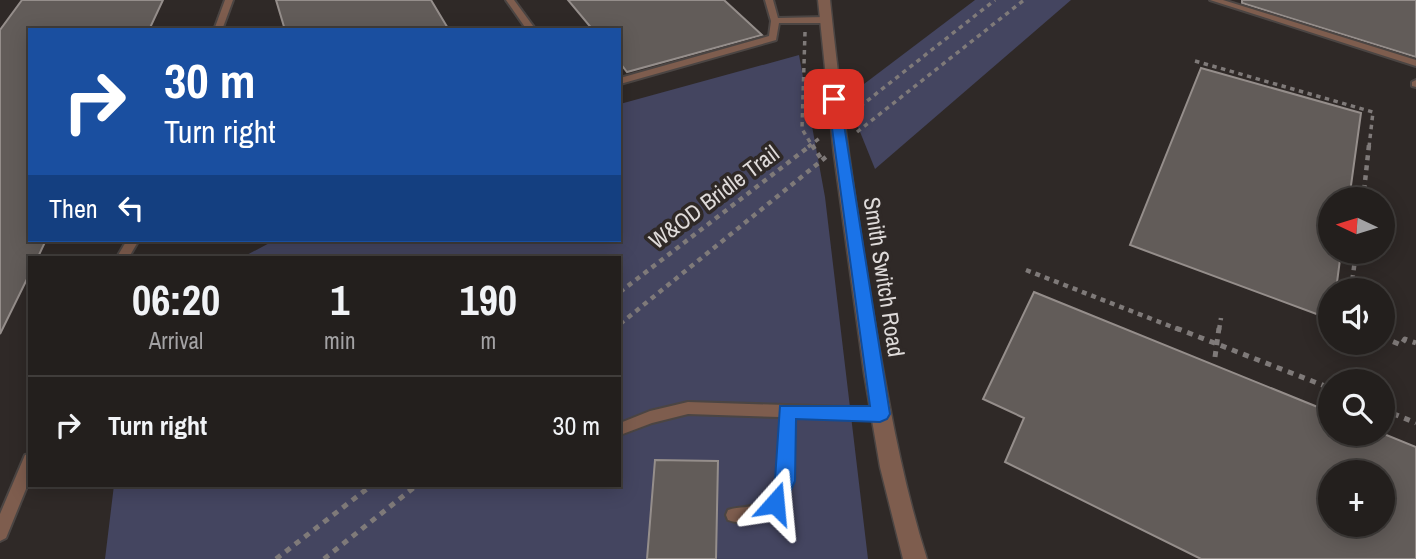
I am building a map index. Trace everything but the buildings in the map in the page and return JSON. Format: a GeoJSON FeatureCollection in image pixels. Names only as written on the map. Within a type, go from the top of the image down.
{"type":"FeatureCollection","features":[{"type":"Feature","properties":{"kind":"street","name":"Smith Switch Road"},"geometry":{"type":"LineString","coordinates":[[824,0],[839,147],[880,414],[901,515],[915,559]]}},
{"type":"Feature","properties":{"kind":"lane"},"geometry":{"type":"LineString","coordinates":[[219,28],[229,0]]}},
{"type":"Feature","properties":{"kind":"lane"},"geometry":{"type":"LineString","coordinates":[[510,0],[531,28]]}},
{"type":"Feature","properties":{"kind":"lane"},"geometry":{"type":"LineString","coordinates":[[621,81],[773,38],[775,21],[769,0]]}},
{"type":"Feature","properties":{"kind":"lane"},"geometry":{"type":"LineString","coordinates":[[1214,0],[1416,63]]}},
{"type":"Feature","properties":{"kind":"lane"},"geometry":{"type":"LineString","coordinates":[[775,21],[825,20]]}},
{"type":"Feature","properties":{"kind":"lane"},"geometry":{"type":"LineString","coordinates":[[621,429],[650,417],[688,408],[880,414]]}},
{"type":"Feature","properties":{"kind":"lane"},"geometry":{"type":"LineString","coordinates":[[734,515],[748,516],[775,503],[785,481],[787,411]]}},
{"type":"Feature","properties":{"kind":"lane"},"geometry":{"type":"LineString","coordinates":[[0,533],[28,465]]}},
{"type":"Feature","properties":{"kind":"path","name":"W&OD Bridle Trail"},"geometry":{"type":"LineString","coordinates":[[621,291],[995,0]]}},
{"type":"Feature","properties":{"kind":"path"},"geometry":{"type":"LineString","coordinates":[[621,323],[1024,0]]}},
{"type":"Feature","properties":{"kind":"path"},"geometry":{"type":"LineString","coordinates":[[806,20],[802,129],[822,160]]}},
{"type":"Feature","properties":{"kind":"path"},"geometry":{"type":"LineString","coordinates":[[1195,61],[1373,112],[1364,187]]}},
{"type":"Feature","properties":{"kind":"path"},"geometry":{"type":"LineString","coordinates":[[1026,270],[1318,383]]}},
{"type":"Feature","properties":{"kind":"path"},"geometry":{"type":"LineString","coordinates":[[1215,357],[1221,318]]}},
{"type":"Feature","properties":{"kind":"path"},"geometry":{"type":"LineString","coordinates":[[1395,343],[1401,345],[1405,339],[1416,343]]}},
{"type":"Feature","properties":{"kind":"path"},"geometry":{"type":"LineString","coordinates":[[1395,414],[1416,423]]}},
{"type":"Feature","properties":{"kind":"path"},"geometry":{"type":"LineString","coordinates":[[276,559],[369,487]]}},
{"type":"Feature","properties":{"kind":"path"},"geometry":{"type":"LineString","coordinates":[[324,559],[415,487]]}},
{"type":"Feature","properties":{"kind":"shaded area"},"geometry":{"type":"Polygon","coordinates":[[[975,0],[1071,0],[875,169],[848,102],[864,84],[975,0]]]}},
{"type":"Feature","properties":{"kind":"shaded area"},"geometry":{"type":"Polygon","coordinates":[[[799,55],[825,197],[868,559],[105,559],[114,487],[621,487],[621,256],[245,256],[271,242],[621,242],[621,104],[799,55]]]}},
{"type":"Feature","properties":{"kind":"route"},"geometry":{"type":"LineString","coordinates":[[775,503],[785,481],[787,411],[880,414],[834,99]]}}]}
